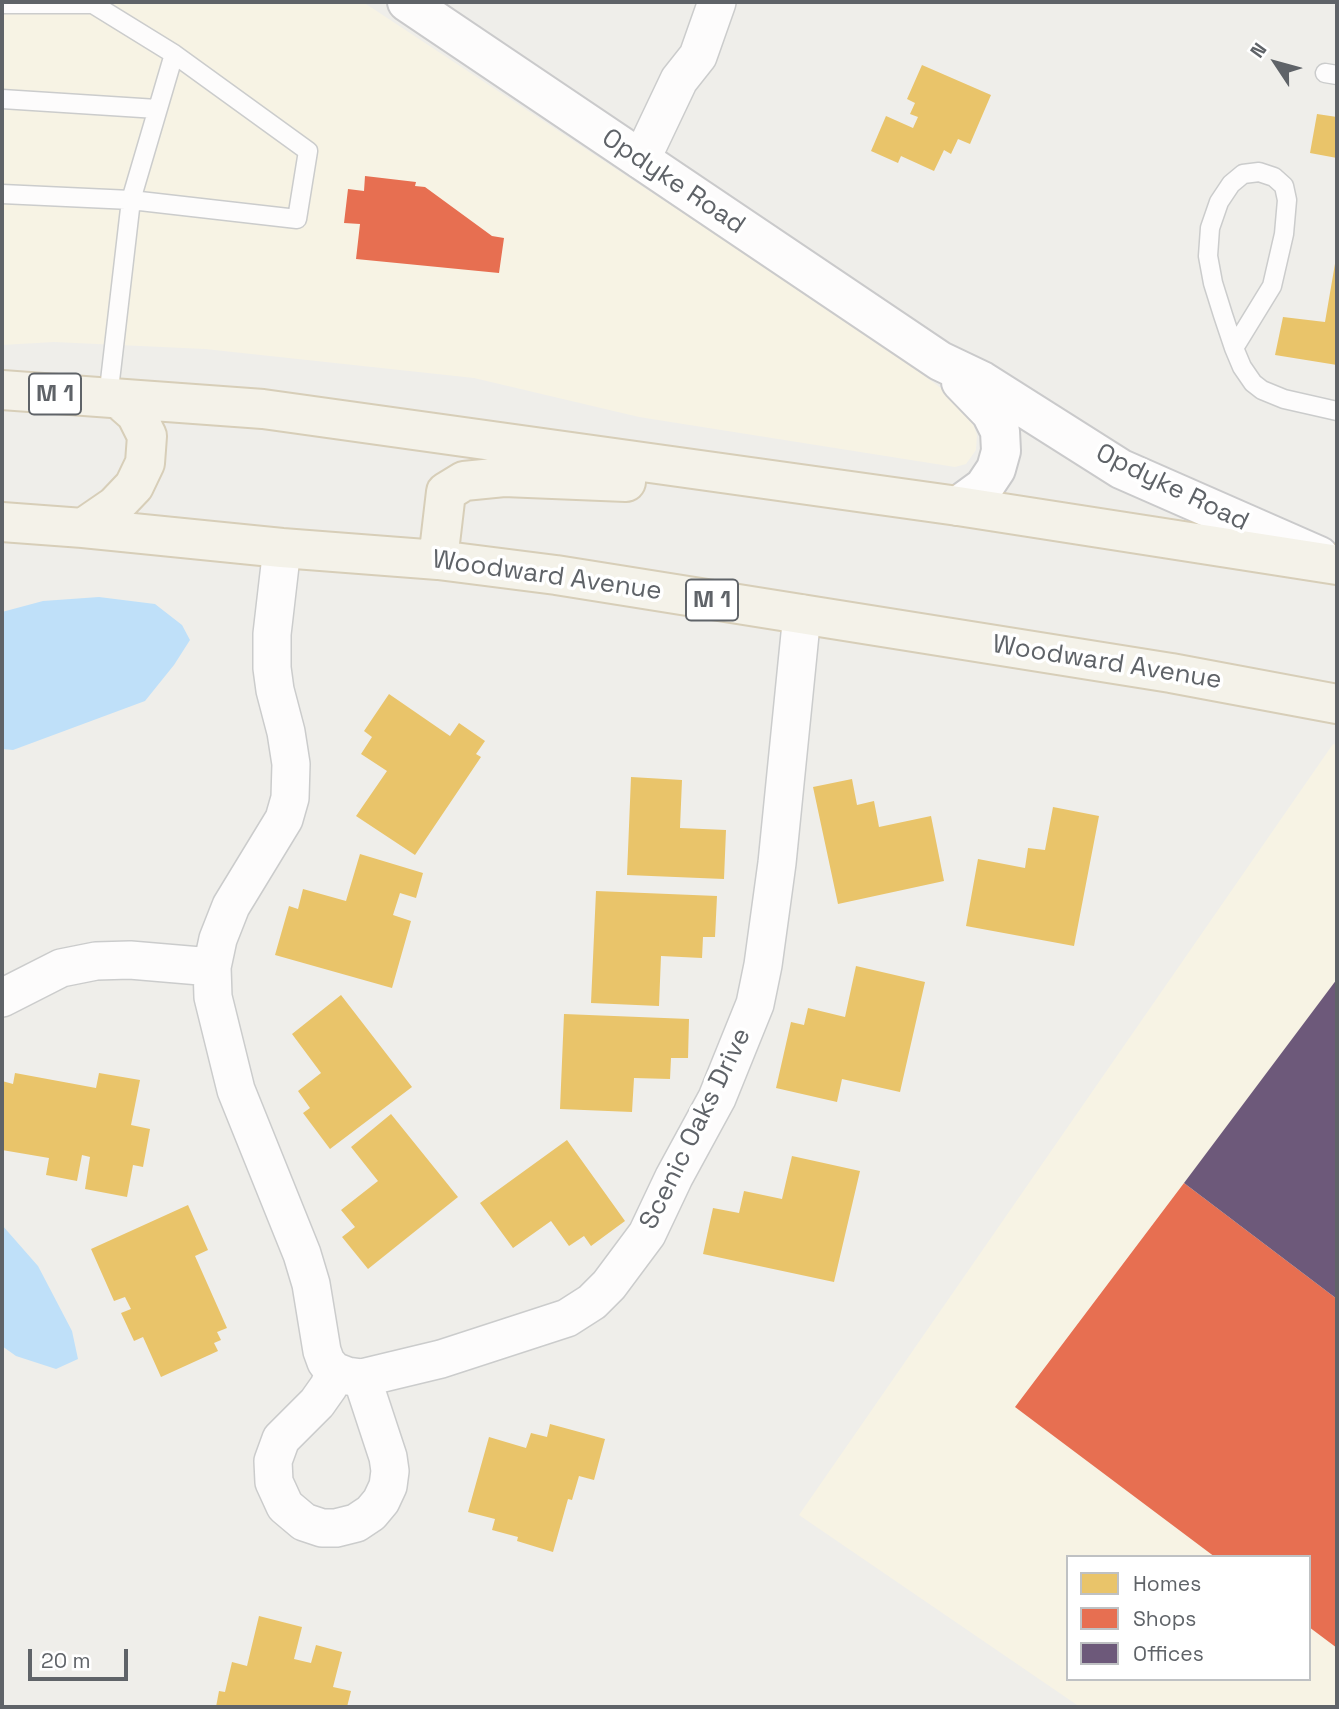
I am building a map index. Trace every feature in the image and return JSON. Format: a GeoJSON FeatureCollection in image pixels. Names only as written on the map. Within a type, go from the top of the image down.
{"type":"FeatureCollection","features":[{"type":"Feature","properties":{"kind":"main road","name":"Opdyke Road"},"geometry":{"type":"LineString","coordinates":[[407,2],[940,361],[982,380],[1121,469],[1337,564]]}},
{"type":"Feature","properties":{"kind":"main road","name":"Opdyke Road"},"geometry":{"type":"LineString","coordinates":[[940,361],[991,413],[1000,431],[1001,451],[996,469],[984,487],[958,506]]}},
{"type":"Feature","properties":{"kind":"main road","name":"M 1"},"geometry":{"type":"LineString","coordinates":[[2,390],[263,409],[958,506],[1337,564]]}},
{"type":"Feature","properties":{"kind":"main road"},"geometry":{"type":"LineString","coordinates":[[83,528],[115,506],[134,486],[145,463],[146,436],[136,414],[113,399]]}},
{"type":"Feature","properties":{"kind":"main road"},"geometry":{"type":"LineString","coordinates":[[438,560],[446,492],[464,481],[504,477],[841,490]]}},
{"type":"Feature","properties":{"kind":"main road","name":"Woodward Avenue"},"geometry":{"type":"LineString","coordinates":[[2,522],[438,560],[556,575],[1171,673],[1337,704]]}},
{"type":"Feature","properties":{"kind":"street"},"geometry":{"type":"LineString","coordinates":[[641,160],[679,80],[698,56],[717,2]]}},
{"type":"Feature","properties":{"kind":"street","name":"Scenic Oaks Drive"},"geometry":{"type":"LineString","coordinates":[[282,548],[272,634],[272,668],[291,764],[290,798],[284,819],[231,906],[218,939],[212,967],[213,997],[236,1090],[302,1254],[311,1284],[326,1363],[348,1374],[441,1359],[567,1318],[592,1302],[609,1285],[647,1234],[717,1098],[755,1004],[777,863],[802,614]]}},
{"type":"Feature","properties":{"kind":"street"},"geometry":{"type":"LineString","coordinates":[[2,998],[61,968],[96,961],[130,960],[212,967]]}},
{"type":"Feature","properties":{"kind":"lane"},"geometry":{"type":"LineString","coordinates":[[2,4],[92,3],[174,54],[309,151],[297,219],[131,200],[2,194]]}},
{"type":"Feature","properties":{"kind":"lane"},"geometry":{"type":"LineString","coordinates":[[113,399],[131,200],[174,54]]}},
{"type":"Feature","properties":{"kind":"lane"},"geometry":{"type":"LineString","coordinates":[[2,99],[157,109]]}},
{"type":"Feature","properties":{"kind":"lane"},"geometry":{"type":"LineString","coordinates":[[1234,348],[1272,286],[1284,234],[1287,200],[1284,186],[1274,177],[1259,172],[1243,174],[1231,184],[1219,201],[1210,228],[1208,256],[1213,283],[1234,348],[1242,367],[1253,383],[1262,390],[1284,400],[1337,411]]}},
{"type":"Feature","properties":{"kind":"shaded area"},"geometry":{"type":"Polygon","coordinates":[[[2,2],[363,2],[884,346],[957,400],[970,416],[977,435],[976,450],[966,464],[955,467],[639,417],[474,378],[205,349],[54,342],[2,345],[2,2]]]}},
{"type":"Feature","properties":{"kind":"shaded area"},"geometry":{"type":"Polygon","coordinates":[[[1333,744],[1337,745],[1337,1707],[1080,1707],[799,1515],[1333,744]]]}},
{"type":"Feature","properties":{"kind":"water"},"geometry":{"type":"Polygon","coordinates":[[[99,597],[155,604],[182,625],[190,640],[145,701],[13,750],[2,749],[2,612],[43,601],[99,597]]]}},
{"type":"Feature","properties":{"kind":"water"},"geometry":{"type":"Polygon","coordinates":[[[2,1225],[38,1266],[72,1331],[78,1359],[56,1369],[16,1356],[2,1346],[2,1225]]]}},
{"type":"Feature","properties":{"kind":"building: Homes"},"geometry":{"type":"Polygon","coordinates":[[[922,65],[991,95],[970,144],[958,139],[951,154],[944,150],[934,171],[901,156],[898,163],[871,151],[886,116],[913,128],[918,117],[910,114],[915,103],[907,99],[922,65]]]}},
{"type":"Feature","properties":{"kind":"building: Homes"},"geometry":{"type":"Polygon","coordinates":[[[1317,114],[1337,117],[1337,158],[1310,153],[1317,114]]]}},
{"type":"Feature","properties":{"kind":"building: Homes"},"geometry":{"type":"Polygon","coordinates":[[[1336,258],[1337,365],[1275,355],[1283,317],[1325,322],[1336,258]]]}},
{"type":"Feature","properties":{"kind":"building: Homes"},"geometry":{"type":"Polygon","coordinates":[[[389,694],[450,736],[459,723],[485,741],[476,754],[481,757],[415,855],[356,816],[387,771],[361,754],[372,737],[364,731],[389,694]]]}},
{"type":"Feature","properties":{"kind":"building: Homes"},"geometry":{"type":"Polygon","coordinates":[[[631,777],[682,780],[680,828],[726,830],[724,879],[627,875],[631,777]]]}},
{"type":"Feature","properties":{"kind":"building: Homes"},"geometry":{"type":"Polygon","coordinates":[[[852,779],[857,805],[874,801],[879,827],[931,816],[944,881],[838,904],[813,787],[852,779]]]}},
{"type":"Feature","properties":{"kind":"building: Homes"},"geometry":{"type":"Polygon","coordinates":[[[1053,807],[1099,816],[1074,946],[966,926],[978,859],[1025,868],[1028,848],[1045,850],[1053,807]]]}},
{"type":"Feature","properties":{"kind":"building: Homes"},"geometry":{"type":"Polygon","coordinates":[[[360,854],[423,873],[416,898],[400,893],[393,915],[411,921],[392,988],[275,955],[289,906],[298,909],[303,889],[346,901],[360,854]]]}},
{"type":"Feature","properties":{"kind":"building: Homes"},"geometry":{"type":"Polygon","coordinates":[[[596,891],[717,896],[715,937],[703,937],[702,958],[661,956],[659,1006],[591,1003],[596,891]]]}},
{"type":"Feature","properties":{"kind":"building: Homes"},"geometry":{"type":"Polygon","coordinates":[[[856,966],[925,982],[900,1092],[842,1079],[837,1102],[776,1088],[791,1022],[804,1025],[808,1008],[845,1017],[856,966]]]}},
{"type":"Feature","properties":{"kind":"building: Homes"},"geometry":{"type":"Polygon","coordinates":[[[341,995],[412,1087],[330,1149],[303,1113],[310,1108],[298,1091],[321,1073],[292,1034],[341,995]]]}},
{"type":"Feature","properties":{"kind":"building: Homes"},"geometry":{"type":"Polygon","coordinates":[[[564,1014],[689,1019],[688,1058],[671,1058],[670,1079],[634,1078],[632,1112],[560,1109],[564,1014]]]}},
{"type":"Feature","properties":{"kind":"building: Homes"},"geometry":{"type":"Polygon","coordinates":[[[15,1073],[96,1088],[99,1073],[140,1080],[131,1125],[150,1129],[143,1167],[133,1165],[127,1197],[85,1189],[90,1157],[82,1155],[77,1181],[46,1175],[49,1158],[2,1150],[2,1081],[13,1084],[15,1073]]]}},
{"type":"Feature","properties":{"kind":"building: Homes"},"geometry":{"type":"Polygon","coordinates":[[[391,1114],[458,1197],[368,1269],[342,1237],[355,1227],[341,1210],[378,1181],[351,1147],[391,1114]]]}},
{"type":"Feature","properties":{"kind":"building: Homes"},"geometry":{"type":"Polygon","coordinates":[[[567,1140],[625,1221],[591,1246],[584,1236],[569,1246],[551,1221],[513,1248],[480,1203],[567,1140]]]}},
{"type":"Feature","properties":{"kind":"building: Homes"},"geometry":{"type":"Polygon","coordinates":[[[792,1156],[860,1171],[834,1282],[703,1254],[713,1208],[739,1213],[744,1191],[782,1199],[792,1156]]]}},
{"type":"Feature","properties":{"kind":"building: Homes"},"geometry":{"type":"Polygon","coordinates":[[[188,1205],[208,1250],[195,1256],[227,1328],[217,1332],[221,1340],[214,1343],[218,1351],[161,1377],[143,1337],[134,1341],[121,1313],[131,1309],[125,1297],[114,1301],[91,1249],[188,1205]]]}},
{"type":"Feature","properties":{"kind":"building: Homes"},"geometry":{"type":"Polygon","coordinates":[[[550,1424],[605,1439],[594,1480],[579,1476],[572,1500],[568,1499],[553,1552],[517,1541],[518,1537],[492,1530],[495,1519],[468,1512],[489,1437],[526,1448],[531,1433],[547,1437],[550,1424]]]}},
{"type":"Feature","properties":{"kind":"building: Homes"},"geometry":{"type":"Polygon","coordinates":[[[259,1616],[302,1627],[294,1659],[311,1663],[316,1645],[342,1652],[333,1687],[351,1691],[347,1707],[216,1707],[219,1691],[225,1692],[232,1662],[247,1666],[259,1616]]]}},
{"type":"Feature","properties":{"kind":"building: Shops"},"geometry":{"type":"Polygon","coordinates":[[[365,176],[416,182],[415,186],[425,187],[492,236],[504,238],[499,273],[356,259],[360,224],[344,223],[348,189],[364,191],[365,176]]]}},
{"type":"Feature","properties":{"kind":"building: Shops"},"geometry":{"type":"Polygon","coordinates":[[[1184,1183],[1337,1299],[1337,1648],[1311,1628],[1311,1555],[1212,1555],[1015,1407],[1184,1183]]]}},
{"type":"Feature","properties":{"kind":"building: Offices"},"geometry":{"type":"Polygon","coordinates":[[[1337,979],[1337,1299],[1184,1183],[1337,979]]]}}]}
